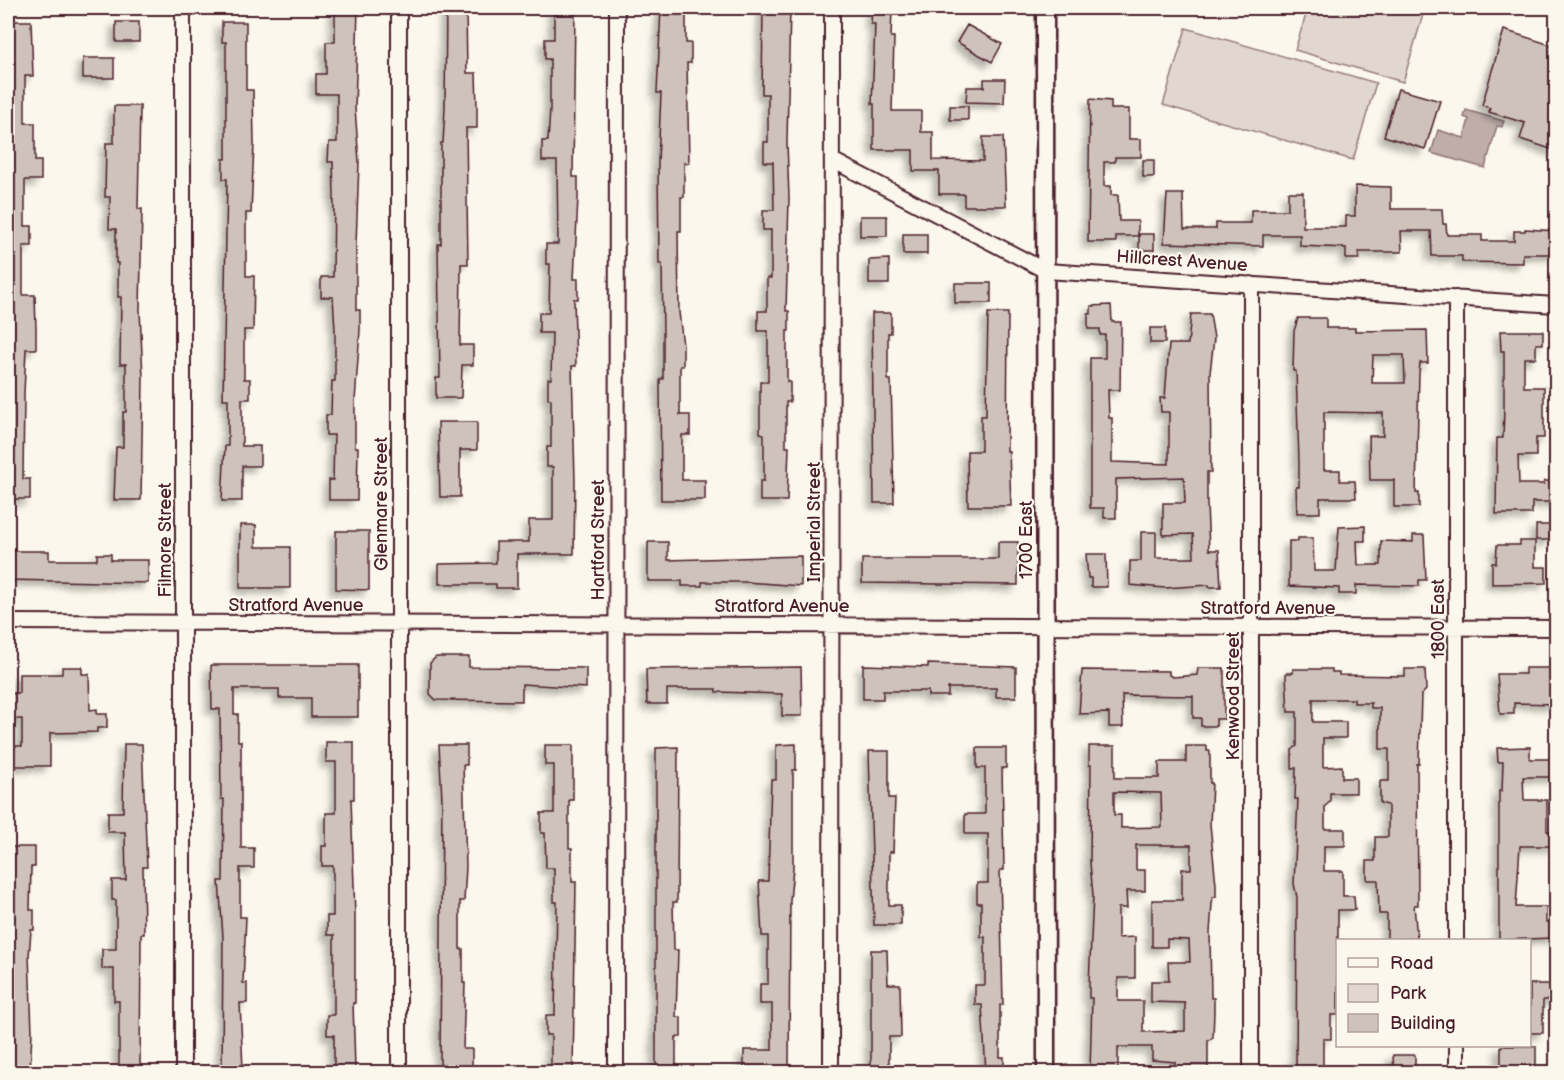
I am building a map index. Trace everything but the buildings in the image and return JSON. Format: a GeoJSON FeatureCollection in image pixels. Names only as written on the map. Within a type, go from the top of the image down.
{"type":"FeatureCollection","features":[{"type":"Feature","properties":{"kind":"street","name":"Filmore Street"},"geometry":{"type":"LineString","coordinates":[[183,8],[183,1072]]}},
{"type":"Feature","properties":{"kind":"street","name":"Glenmare Street"},"geometry":{"type":"LineString","coordinates":[[399,8],[399,1072]]}},
{"type":"Feature","properties":{"kind":"street","name":"Hartford Street"},"geometry":{"type":"LineString","coordinates":[[616,1072],[617,8]]}},
{"type":"Feature","properties":{"kind":"street","name":"Imperial Street"},"geometry":{"type":"LineString","coordinates":[[831,8],[831,1072]]}},
{"type":"Feature","properties":{"kind":"street","name":"1700 East"},"geometry":{"type":"LineString","coordinates":[[1045,8],[1046,1072]]}},
{"type":"Feature","properties":{"kind":"street","name":"Hillcrest Avenue"},"geometry":{"type":"LineString","coordinates":[[832,160],[1046,271],[1557,305]]}},
{"type":"Feature","properties":{"kind":"street","name":"Kenwood Street"},"geometry":{"type":"LineString","coordinates":[[1251,284],[1251,1072]]}},
{"type":"Feature","properties":{"kind":"street","name":"1800 East"},"geometry":{"type":"LineString","coordinates":[[1456,298],[1456,939]]}},
{"type":"Feature","properties":{"kind":"street","name":"Stratford Avenue"},"geometry":{"type":"LineString","coordinates":[[8,622],[1557,628]]}},
{"type":"Feature","properties":{"kind":"street"},"geometry":{"type":"LineString","coordinates":[[1456,1047],[1457,1072]]}},
{"type":"Feature","properties":{"kind":"green space"},"geometry":{"type":"Polygon","coordinates":[[[1308,8],[1425,8],[1403,82],[1295,50],[1308,8]]]}},
{"type":"Feature","properties":{"kind":"green space"},"geometry":{"type":"Polygon","coordinates":[[[1186,28],[1376,83],[1353,160],[1163,105],[1186,28]]]}},
{"type":"Feature","properties":{"kind":"shaded area"},"geometry":{"type":"Polygon","coordinates":[[[1466,110],[1504,121],[1502,127],[1497,126],[1485,168],[1431,153],[1438,130],[1464,138],[1469,119],[1464,117],[1466,110]]]}}]}
